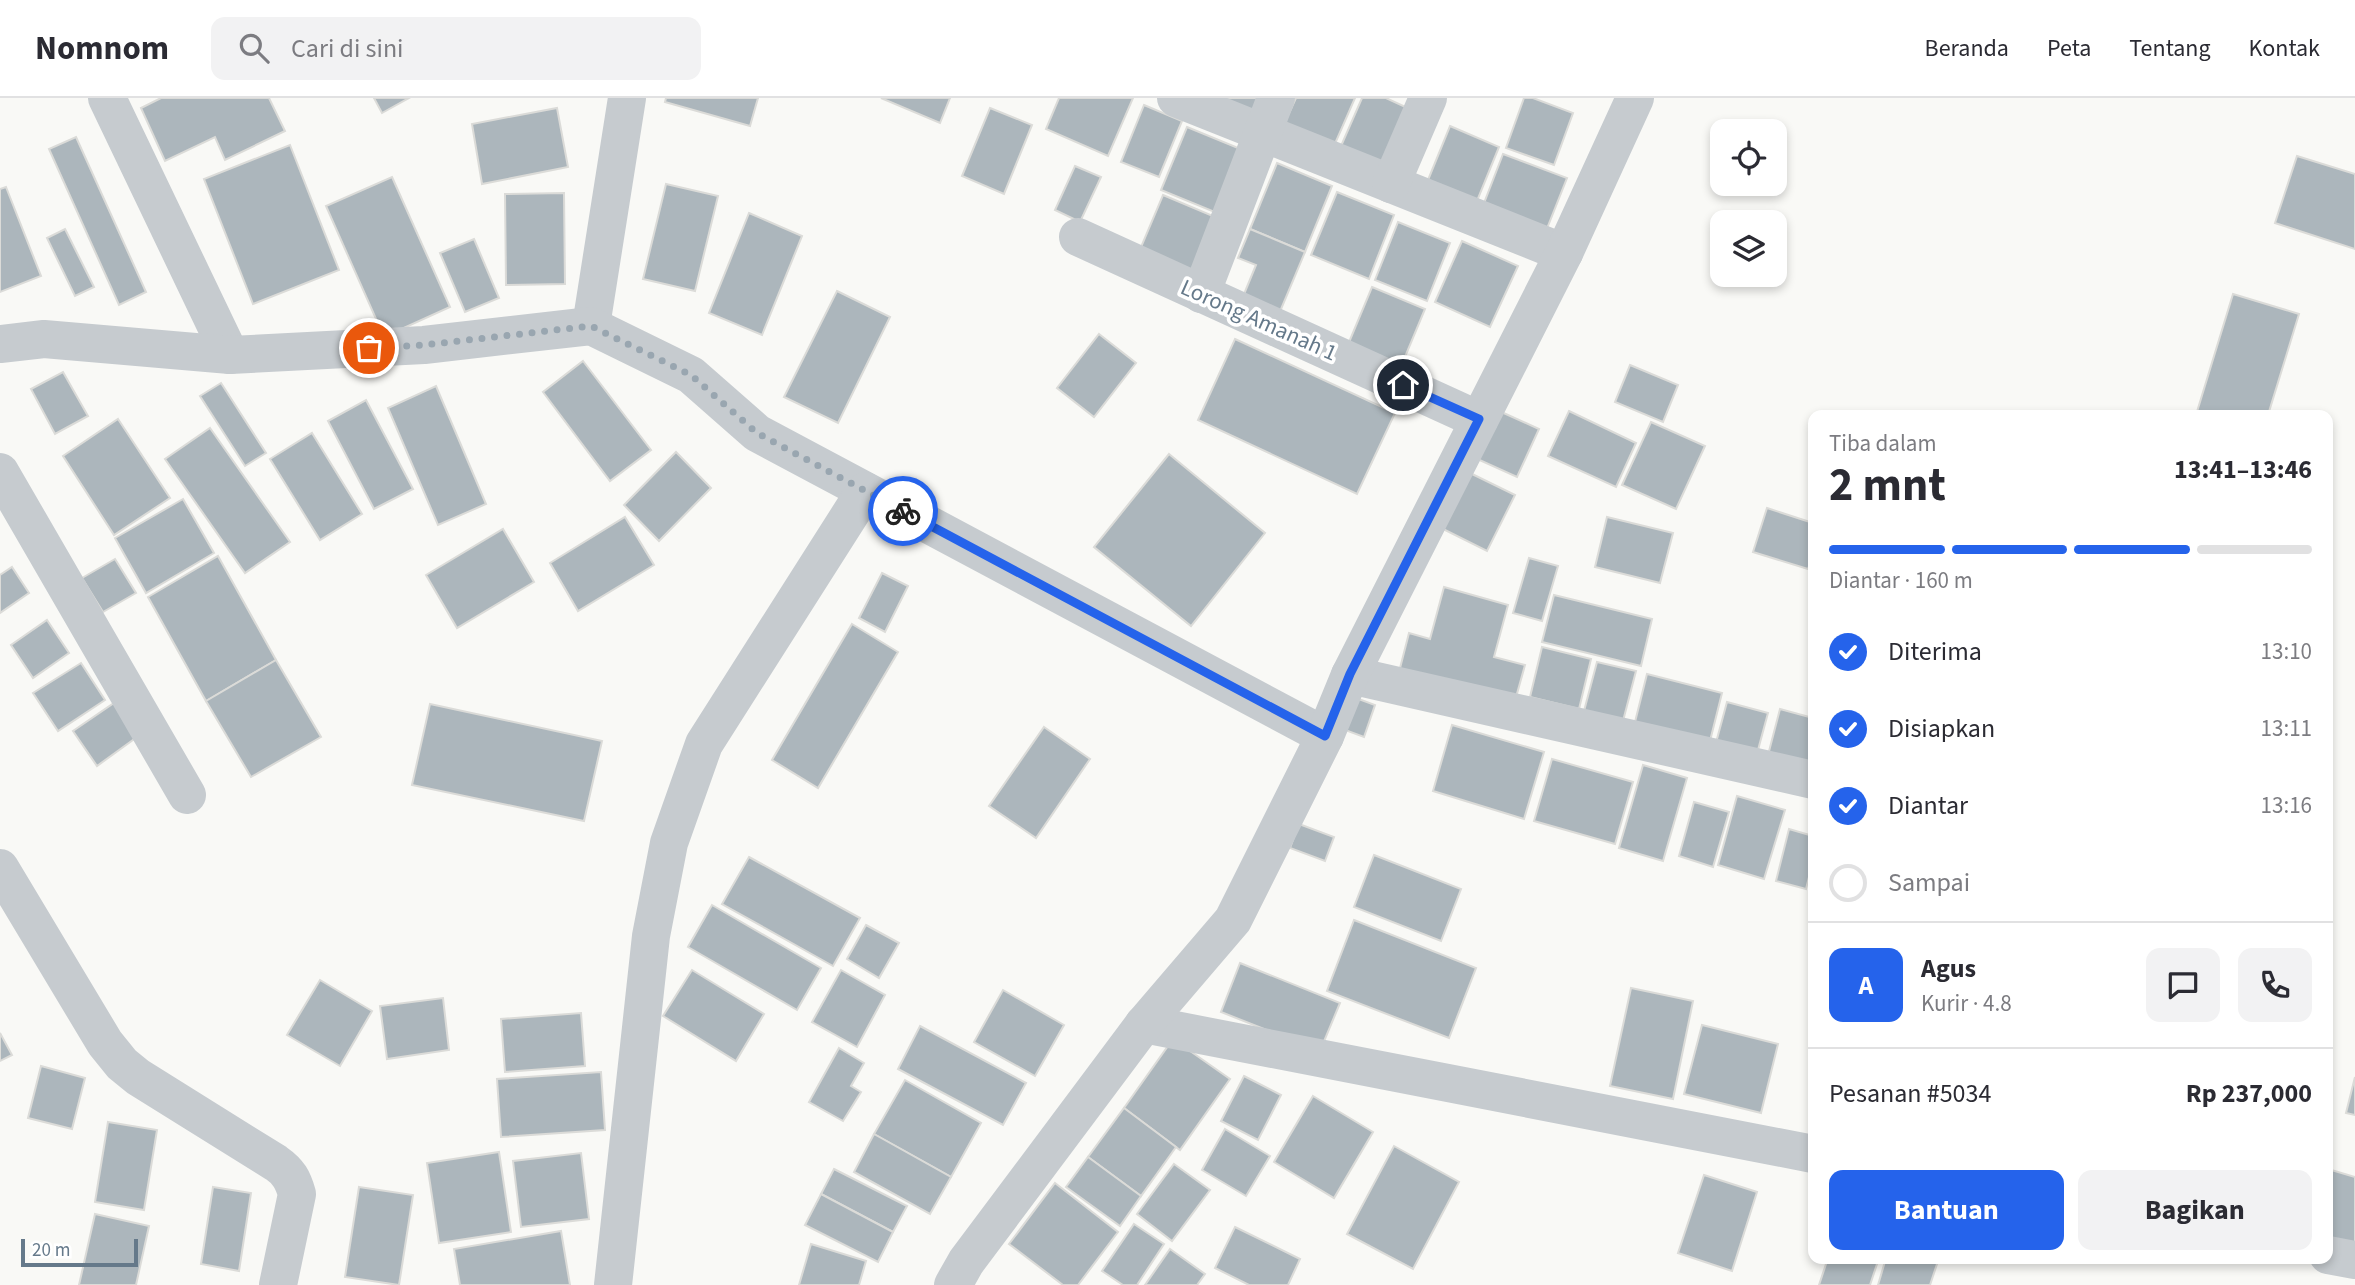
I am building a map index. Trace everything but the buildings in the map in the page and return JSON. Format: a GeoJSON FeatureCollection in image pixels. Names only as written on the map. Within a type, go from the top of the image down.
{"type":"FeatureCollection","features":[{"type":"Feature","properties":{"kind":"street"},"geometry":{"type":"LineString","coordinates":[[107,98],[230,355]]}},
{"type":"Feature","properties":{"kind":"street"},"geometry":{"type":"LineString","coordinates":[[591,326],[627,98]]}},
{"type":"Feature","properties":{"kind":"street"},"geometry":{"type":"LineString","coordinates":[[1176,98],[1269,115],[1391,184],[1564,253]]}},
{"type":"Feature","properties":{"kind":"street"},"geometry":{"type":"LineString","coordinates":[[1391,184],[1429,98]]}},
{"type":"Feature","properties":{"kind":"street"},"geometry":{"type":"LineString","coordinates":[[953,1285],[966,1262],[1144,1024],[1233,920],[1325,736],[1350,674],[1564,253],[1635,98]]}},
{"type":"Feature","properties":{"kind":"street"},"geometry":{"type":"LineString","coordinates":[[1201,294],[1269,115]]}},
{"type":"Feature","properties":{"kind":"street","name":"Lorong Amanah 1"},"geometry":{"type":"LineString","coordinates":[[1078,237],[1479,419]]}},
{"type":"Feature","properties":{"kind":"street"},"geometry":{"type":"LineString","coordinates":[[0,344],[44,339],[230,355],[424,345],[591,326],[691,375],[757,433],[1325,736]]}},
{"type":"Feature","properties":{"kind":"street"},"geometry":{"type":"LineString","coordinates":[[0,472],[187,795]]}},
{"type":"Feature","properties":{"kind":"street"},"geometry":{"type":"LineString","coordinates":[[613,1285],[651,936],[669,843],[704,744],[865,491]]}},
{"type":"Feature","properties":{"kind":"street"},"geometry":{"type":"LineString","coordinates":[[1350,674],[1808,779]]}},
{"type":"Feature","properties":{"kind":"street"},"geometry":{"type":"LineString","coordinates":[[0,868],[105,1043],[122,1064],[138,1077],[276,1163],[294,1181],[297,1195],[278,1285]]}},
{"type":"Feature","properties":{"kind":"street"},"geometry":{"type":"LineString","coordinates":[[1144,1024],[1808,1153]]}},
{"type":"Feature","properties":{"kind":"street"},"geometry":{"type":"LineString","coordinates":[[2333,1256],[2355,1260]]}},
{"type":"Feature","properties":{"kind":"way so far"},"geometry":{"type":"LineString","coordinates":[[369,348],[424,345],[591,326],[691,375],[757,433],[903,511]]}},
{"type":"Feature","properties":{"kind":"route"},"geometry":{"type":"LineString","coordinates":[[903,511],[1325,736],[1350,674],[1479,419],[1403,385]]}}]}
